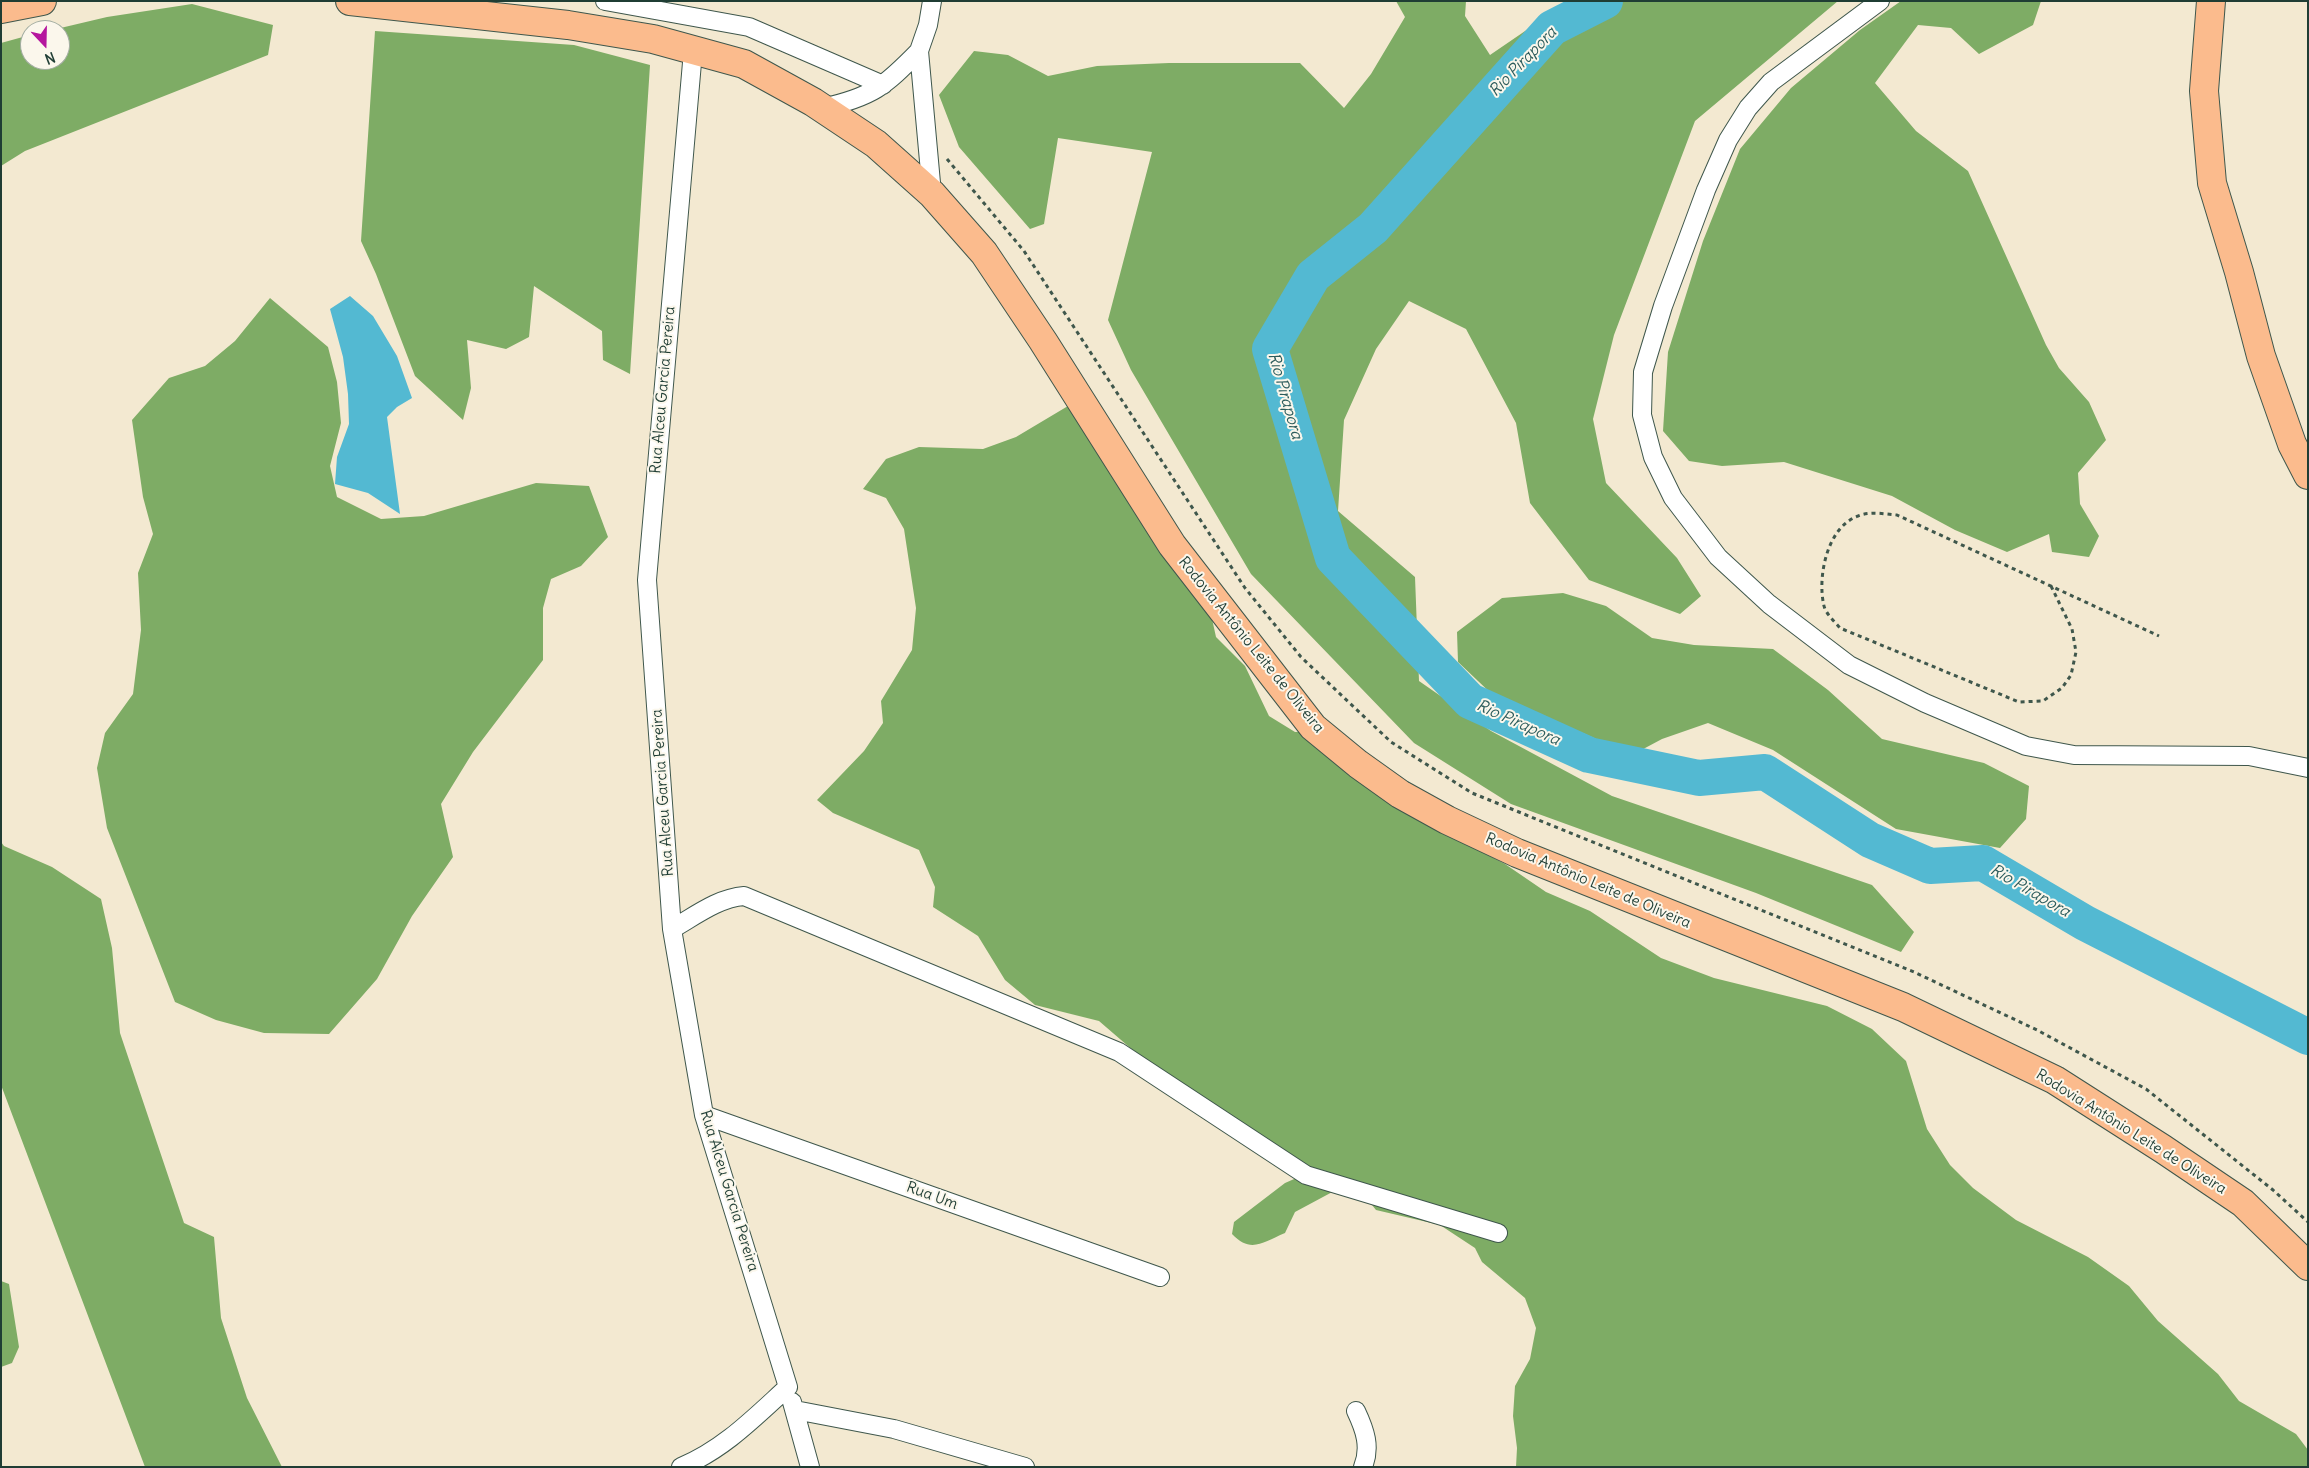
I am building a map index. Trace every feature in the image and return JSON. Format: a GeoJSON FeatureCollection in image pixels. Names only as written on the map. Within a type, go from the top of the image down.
{"type":"FeatureCollection","features":[{"type":"Feature","properties":{"kind":"main road"},"geometry":{"type":"LineString","coordinates":[[1,9],[42,1]]}},
{"type":"Feature","properties":{"kind":"main road","name":"Rodovia Antônio Leite de Oliveira"},"geometry":{"type":"LineString","coordinates":[[350,1],[568,25],[653,39],[744,64],[822,108],[876,144],[932,194],[984,253],[1044,341],[1172,545],[1313,726],[1358,764],[1400,794],[1447,820],[1517,853],[1903,1007],[2055,1080],[2164,1148],[2243,1203],[2308,1266]]}},
{"type":"Feature","properties":{"kind":"main road"},"geometry":{"type":"LineString","coordinates":[[2210,1],[2204,91],[2212,183],[2239,272],[2261,356],[2292,444],[2308,475]]}},
{"type":"Feature","properties":{"kind":"street"},"geometry":{"type":"LineString","coordinates":[[605,1],[749,27],[883,85]]}},
{"type":"Feature","properties":{"kind":"street"},"geometry":{"type":"LineString","coordinates":[[932,1],[928,25],[919,51],[932,194]]}},
{"type":"Feature","properties":{"kind":"street"},"geometry":{"type":"LineString","coordinates":[[1880,1],[1771,82],[1748,108],[1728,140],[1706,190],[1663,306],[1643,372],[1642,415],[1653,457],[1673,498],[1718,558],[1769,604],[1849,664],[1925,703],[1999,735],[2026,746],[2074,755],[2249,756],[2308,768]]}},
{"type":"Feature","properties":{"kind":"street","name":"Rua Alceu Garcia Pereira"},"geometry":{"type":"LineString","coordinates":[[693,51],[647,580],[672,928],[704,1115],[795,1410],[810,1467]]}},
{"type":"Feature","properties":{"kind":"street"},"geometry":{"type":"LineString","coordinates":[[822,108],[865,96],[894,77],[919,51]]}},
{"type":"Feature","properties":{"kind":"street"},"geometry":{"type":"LineString","coordinates":[[672,928],[722,901],[744,896],[1112,1048],[1306,1175],[1498,1233]]}},
{"type":"Feature","properties":{"kind":"street","name":"Rua Um"},"geometry":{"type":"LineString","coordinates":[[704,1115],[1160,1277]]}},
{"type":"Feature","properties":{"kind":"street"},"geometry":{"type":"LineString","coordinates":[[680,1467],[699,1460],[738,1433],[788,1387]]}},
{"type":"Feature","properties":{"kind":"street"},"geometry":{"type":"LineString","coordinates":[[795,1410],[894,1429],[1025,1467]]}},
{"type":"Feature","properties":{"kind":"street"},"geometry":{"type":"LineString","coordinates":[[1356,1411],[1366,1432],[1368,1456],[1363,1467]]}},
{"type":"Feature","properties":{"kind":"path"},"geometry":{"type":"LineString","coordinates":[[941,152],[1024,251],[1245,588],[1301,657],[1391,742],[1472,793],[1914,972],[2038,1030],[2146,1089],[2274,1190],[2308,1222]]}},
{"type":"Feature","properties":{"kind":"path"},"geometry":{"type":"LineString","coordinates":[[2051,586],[2072,629],[2076,652],[2071,675],[2062,688],[2043,701],[2020,702],[1840,628],[1824,608],[1821,582],[1828,553],[1840,528],[1858,516],[1878,513],[1897,515],[2051,586],[2159,636]]}},
{"type":"Feature","properties":{"kind":"green space"},"geometry":{"type":"Polygon","coordinates":[[[1396,1],[1466,1],[1465,16],[1490,55],[1569,1],[1838,1],[1695,121],[1614,335],[1593,419],[1606,483],[1677,558],[1701,596],[1680,614],[1589,580],[1530,503],[1516,423],[1466,329],[1409,301],[1376,349],[1344,420],[1338,511],[1415,577],[1419,681],[1491,731],[1612,796],[1872,885],[1914,932],[1901,952],[1756,893],[1511,804],[1414,743],[1251,574],[1131,370],[1108,320],[1152,152],[1058,138],[1044,224],[1030,229],[959,147],[939,95],[974,51],[1008,55],[1048,76],[1097,66],[1169,63],[1300,63],[1344,108],[1371,74],[1405,17],[1396,1]]]}},
{"type":"Feature","properties":{"kind":"green space"},"geometry":{"type":"Polygon","coordinates":[[[1901,1],[2041,1],[2033,25],[1979,54],[1951,28],[1918,25],[1875,83],[1916,131],[1968,171],[2046,345],[2059,368],[2089,402],[2106,440],[2078,473],[2080,504],[2099,536],[2089,557],[2052,552],[2049,534],[2007,552],[1955,530],[1892,496],[1784,462],[1722,466],[1689,461],[1663,431],[1668,352],[1703,241],[1740,149],[1791,88],[1860,30],[1901,1]]]}},
{"type":"Feature","properties":{"kind":"green space"},"geometry":{"type":"Polygon","coordinates":[[[192,4],[273,25],[268,55],[25,151],[1,166],[1,43],[20,38],[20,70],[70,70],[70,26],[107,17],[192,4]]]}},
{"type":"Feature","properties":{"kind":"green space"},"geometry":{"type":"Polygon","coordinates":[[[375,31],[574,45],[650,65],[630,374],[603,360],[602,331],[534,286],[529,337],[506,349],[467,340],[471,388],[463,420],[415,376],[376,274],[361,241],[375,31]]]}},
{"type":"Feature","properties":{"kind":"green space"},"geometry":{"type":"Polygon","coordinates":[[[270,298],[328,347],[337,382],[341,423],[330,466],[337,497],[381,519],[424,516],[536,483],[589,486],[608,537],[581,566],[551,579],[543,608],[543,660],[473,752],[441,804],[453,857],[412,916],[377,979],[329,1034],[264,1033],[216,1020],[175,1002],[107,828],[97,768],[105,733],[133,694],[141,630],[138,573],[153,534],[143,497],[132,420],[169,378],[205,366],[235,341],[270,298]]]}},
{"type":"Feature","properties":{"kind":"green space"},"geometry":{"type":"Polygon","coordinates":[[[1068,406],[1207,596],[1216,637],[1245,666],[1269,716],[1295,732],[1334,730],[1430,825],[1505,864],[1546,892],[1590,911],[1661,958],[1714,978],[1827,1006],[1872,1029],[1906,1061],[1927,1129],[1950,1165],[1973,1188],[2016,1220],[2088,1257],[2129,1286],[2158,1321],[2218,1374],[2239,1401],[2296,1434],[2308,1450],[2308,1467],[1516,1467],[1517,1448],[1513,1416],[1515,1386],[1530,1359],[1536,1328],[1525,1298],[1482,1262],[1475,1248],[1440,1225],[1376,1210],[1356,1185],[1336,1190],[1295,1212],[1285,1233],[1264,1243],[1251,1245],[1239,1240],[1232,1234],[1234,1222],[1285,1183],[1308,1173],[1308,1165],[1254,1137],[1164,1077],[1099,1021],[1035,1005],[1005,980],[978,936],[933,907],[935,887],[919,850],[833,813],[817,800],[864,751],[883,723],[881,701],[912,650],[916,608],[904,529],[886,498],[863,489],[886,459],[919,447],[983,449],[1016,437],[1068,406]]]}},
{"type":"Feature","properties":{"kind":"green space"},"geometry":{"type":"Polygon","coordinates":[[[1563,593],[1606,606],[1652,638],[1694,645],[1773,649],[1828,690],[1882,739],[1984,763],[2029,786],[2026,819],[2000,848],[1896,829],[1773,750],[1708,723],[1662,739],[1632,755],[1585,734],[1498,700],[1458,662],[1457,632],[1502,598],[1563,593]]]}},
{"type":"Feature","properties":{"kind":"green space"},"geometry":{"type":"Polygon","coordinates":[[[1,842],[4,846],[52,867],[101,899],[112,948],[120,1033],[184,1223],[214,1237],[221,1318],[247,1398],[282,1467],[145,1467],[1,1085],[1,842]]]}},
{"type":"Feature","properties":{"kind":"green space"},"geometry":{"type":"Polygon","coordinates":[[[1,1281],[9,1284],[19,1347],[12,1363],[1,1367],[1,1281]]]}},
{"type":"Feature","properties":{"kind":"water"},"geometry":{"type":"Polygon","coordinates":[[[350,296],[373,316],[397,356],[412,398],[397,407],[387,417],[400,514],[368,493],[335,484],[337,457],[349,424],[348,394],[343,357],[330,309],[350,296]]]}},
{"type":"Feature","properties":{"kind":"waterway","name":"Rio Pirapora"},"geometry":{"type":"LineString","coordinates":[[1605,1],[1552,28],[1373,228],[1313,276],[1270,349],[1333,558],[1470,701],[1589,755],[1699,778],[1765,772],[1870,840],[1930,866],[1983,863],[2085,923],[2308,1037]]}}]}
